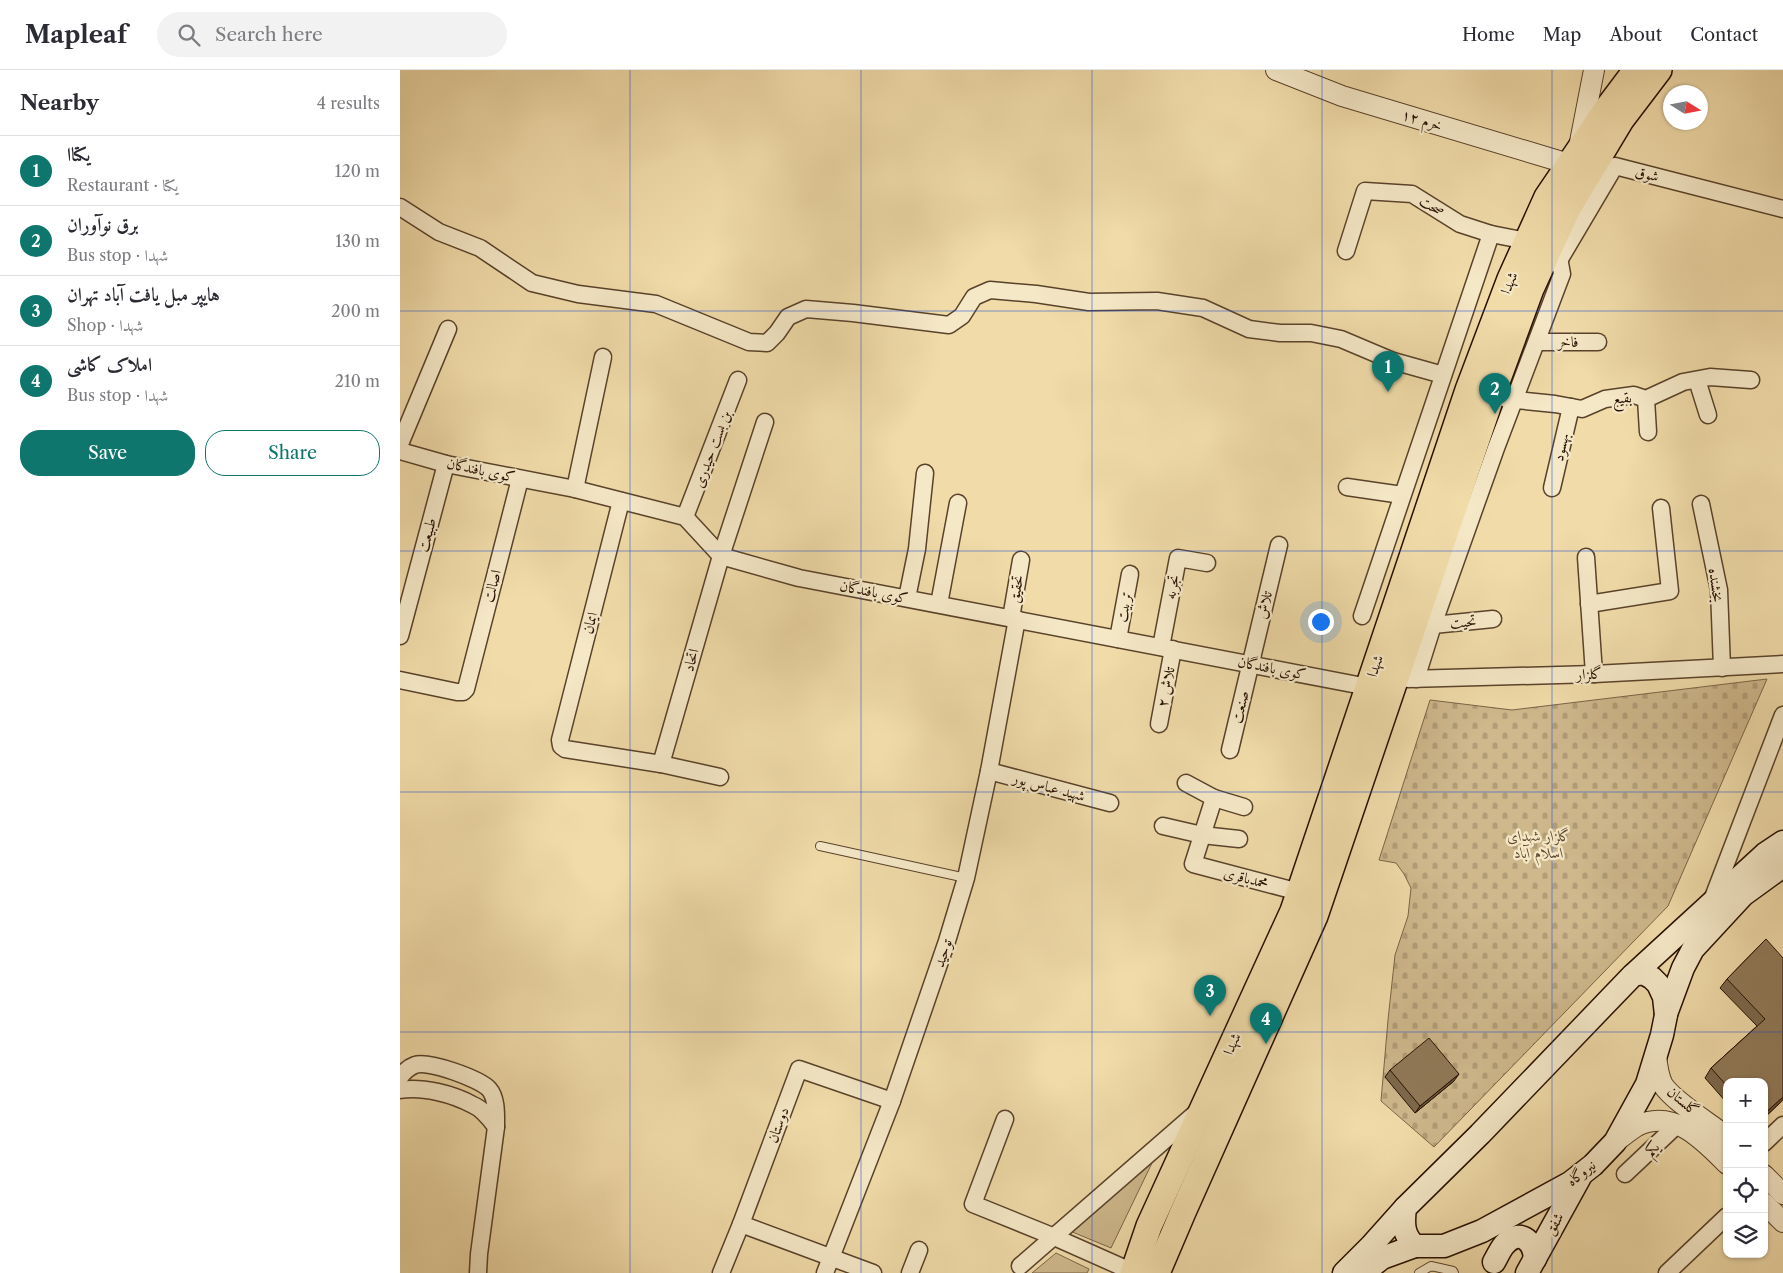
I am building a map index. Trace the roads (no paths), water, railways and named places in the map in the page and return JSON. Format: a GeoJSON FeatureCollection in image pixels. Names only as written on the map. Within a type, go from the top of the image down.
{"type":"FeatureCollection","features":[{"type":"Feature","properties":{"kind":"main road","name":"شهدا"},"geometry":{"type":"LineString","coordinates":[[1141,1273],[1183,1212],[1315,916],[1406,679],[1503,398],[1531,290],[1558,248],[1567,210],[1636,70]]}},
{"type":"Feature","properties":{"kind":"main road","name":"شهدا"},"geometry":{"type":"LineString","coordinates":[[1141,1273],[1149,1226],[1293,911],[1468,390],[1510,279],[1547,198],[1574,157],[1659,70]]}},
{"type":"Feature","properties":{"kind":"main road","name":"نیروگاه"},"geometry":{"type":"LineString","coordinates":[[1363,1273],[1405,1208],[1480,1134],[1634,975],[1765,854],[1783,842]]}},
{"type":"Feature","properties":{"kind":"main road","name":"نیروگاه"},"geometry":{"type":"LineString","coordinates":[[1344,1273],[1377,1252],[1415,1246],[1444,1246],[1482,1232],[1570,1183],[1592,1165],[1615,1142],[1647,1084],[1666,1015],[1683,968],[1693,949],[1743,896],[1783,866]]}},
{"type":"Feature","properties":{"kind":"main road","name":"نیروگاه"},"geometry":{"type":"LineString","coordinates":[[1634,975],[1642,973],[1652,978],[1658,984],[1664,997],[1666,1015]]}},
{"type":"Feature","properties":{"kind":"main road","name":"شفق"},"geometry":{"type":"LineString","coordinates":[[1531,1266],[1581,1174]]}},
{"type":"Feature","properties":{"kind":"main road"},"geometry":{"type":"LineString","coordinates":[[1160,1202],[1183,1212]]}},
{"type":"Feature","properties":{"kind":"main road"},"geometry":{"type":"LineString","coordinates":[[1405,1208],[1404,1230],[1408,1239],[1415,1246]]}},
{"type":"Feature","properties":{"kind":"main road"},"geometry":{"type":"LineString","coordinates":[[1495,1268],[1505,1244],[1515,1238],[1525,1238],[1531,1242],[1534,1250],[1531,1266]]}},
{"type":"Feature","properties":{"kind":"main road"},"geometry":{"type":"LineString","coordinates":[[1444,1246],[1473,1247],[1486,1251],[1495,1268]]}},
{"type":"Feature","properties":{"kind":"street","name":"خرم ۱۲"},"geometry":{"type":"LineString","coordinates":[[1276,70],[1342,96],[1574,157]]}},
{"type":"Feature","properties":{"kind":"street"},"geometry":{"type":"LineString","coordinates":[[1574,157],[1594,70]]}},
{"type":"Feature","properties":{"kind":"street"},"geometry":{"type":"LineString","coordinates":[[1618,70],[1624,70]]}},
{"type":"Feature","properties":{"kind":"street","name":"شوق"},"geometry":{"type":"LineString","coordinates":[[1558,248],[1615,166],[1783,209]]}},
{"type":"Feature","properties":{"kind":"street","name":"صحت"},"geometry":{"type":"LineString","coordinates":[[1346,251],[1365,191],[1412,194],[1460,224],[1491,234],[1527,241]]}},
{"type":"Feature","properties":{"kind":"street"},"geometry":{"type":"LineString","coordinates":[[400,207],[438,232],[480,248],[532,283],[578,294],[656,304],[749,342],[767,343],[788,317],[806,309],[949,325],[962,316],[974,297],[990,290],[1036,294],[1089,302],[1157,301],[1203,308],[1249,329],[1280,333],[1311,333],[1341,339],[1393,361],[1443,374]]}},
{"type":"Feature","properties":{"kind":"street"},"geometry":{"type":"LineString","coordinates":[[1362,616],[1491,234]]}},
{"type":"Feature","properties":{"kind":"street"},"geometry":{"type":"LineString","coordinates":[[1406,679],[1433,624],[1503,398],[1537,342],[1562,274],[1558,248]]}},
{"type":"Feature","properties":{"kind":"street"},"geometry":{"type":"LineString","coordinates":[[400,444],[448,329]]}},
{"type":"Feature","properties":{"kind":"street","name":"فاخر"},"geometry":{"type":"LineString","coordinates":[[1537,342],[1598,342]]}},
{"type":"Feature","properties":{"kind":"street"},"geometry":{"type":"LineString","coordinates":[[575,489],[603,357]]}},
{"type":"Feature","properties":{"kind":"street","name":"بقیع"},"geometry":{"type":"LineString","coordinates":[[1503,398],[1582,409],[1606,399],[1634,395],[1646,399],[1683,382],[1710,377],[1751,380]]}},
{"type":"Feature","properties":{"kind":"street","name":"بن بست حیدری"},"geometry":{"type":"LineString","coordinates":[[685,517],[738,380]]}},
{"type":"Feature","properties":{"kind":"street"},"geometry":{"type":"LineString","coordinates":[[1698,380],[1708,415]]}},
{"type":"Feature","properties":{"kind":"street"},"geometry":{"type":"LineString","coordinates":[[1646,399],[1648,432]]}},
{"type":"Feature","properties":{"kind":"street","name":"بهسود"},"geometry":{"type":"LineString","coordinates":[[1552,488],[1571,407]]}},
{"type":"Feature","properties":{"kind":"street","name":"اتحاد"},"geometry":{"type":"LineString","coordinates":[[661,764],[721,556],[765,422]]}},
{"type":"Feature","properties":{"kind":"street","name":"کوی بافندگان"},"geometry":{"type":"LineString","coordinates":[[400,451],[446,464],[575,489],[685,517]]}},
{"type":"Feature","properties":{"kind":"street","name":"طبیعت"},"geometry":{"type":"LineString","coordinates":[[400,636],[446,464]]}},
{"type":"Feature","properties":{"kind":"street"},"geometry":{"type":"LineString","coordinates":[[907,598],[917,550],[925,473]]}},
{"type":"Feature","properties":{"kind":"street","name":"اصالت"},"geometry":{"type":"LineString","coordinates":[[400,680],[463,692],[466,689],[520,479]]}},
{"type":"Feature","properties":{"kind":"street"},"geometry":{"type":"LineString","coordinates":[[1347,487],[1402,496]]}},
{"type":"Feature","properties":{"kind":"street","name":"ایمان"},"geometry":{"type":"LineString","coordinates":[[621,501],[560,740],[561,746],[565,749],[661,764]]}},
{"type":"Feature","properties":{"kind":"street"},"geometry":{"type":"LineString","coordinates":[[939,604],[958,503]]}},
{"type":"Feature","properties":{"kind":"street","name":"بخشنده"},"geometry":{"type":"LineString","coordinates":[[1701,504],[1719,590],[1722,668]]}},
{"type":"Feature","properties":{"kind":"street"},"geometry":{"type":"LineString","coordinates":[[1589,604],[1670,591],[1661,508]]}},
{"type":"Feature","properties":{"kind":"street"},"geometry":{"type":"LineString","coordinates":[[685,517],[721,556]]}},
{"type":"Feature","properties":{"kind":"street","name":"تلاش"},"geometry":{"type":"LineString","coordinates":[[1250,664],[1279,545]]}},
{"type":"Feature","properties":{"kind":"street","name":"کوی بافندگان"},"geometry":{"type":"LineString","coordinates":[[721,556],[799,578],[1368,687]]}},
{"type":"Feature","properties":{"kind":"street"},"geometry":{"type":"LineString","coordinates":[[1586,557],[1594,674]]}},
{"type":"Feature","properties":{"kind":"street","name":"تجربه"},"geometry":{"type":"LineString","coordinates":[[1167,648],[1178,558],[1207,563]]}},
{"type":"Feature","properties":{"kind":"street","name":"تحقیق"},"geometry":{"type":"LineString","coordinates":[[1014,619],[1021,560]]}},
{"type":"Feature","properties":{"kind":"street","name":"تربیت"},"geometry":{"type":"LineString","coordinates":[[1118,639],[1130,574]]}},
{"type":"Feature","properties":{"kind":"street","name":"توحید"},"geometry":{"type":"LineString","coordinates":[[825,1273],[892,1100],[947,941],[966,878],[989,771],[1014,619]]}},
{"type":"Feature","properties":{"kind":"street","name":"تحیت"},"geometry":{"type":"LineString","coordinates":[[1433,624],[1493,619]]}},
{"type":"Feature","properties":{"kind":"street","name":"تلاش ۲"},"geometry":{"type":"LineString","coordinates":[[1159,724],[1167,648]]}},
{"type":"Feature","properties":{"kind":"street","name":"صنعت"},"geometry":{"type":"LineString","coordinates":[[1230,750],[1250,664]]}},
{"type":"Feature","properties":{"kind":"street","name":"گلزار"},"geometry":{"type":"LineString","coordinates":[[1406,679],[1594,674],[1783,664]]}},
{"type":"Feature","properties":{"kind":"street"},"geometry":{"type":"LineString","coordinates":[[1710,904],[1783,715]]}},
{"type":"Feature","properties":{"kind":"street"},"geometry":{"type":"LineString","coordinates":[[661,764],[720,777]]}},
{"type":"Feature","properties":{"kind":"street","name":"شهید عباس پور"},"geometry":{"type":"LineString","coordinates":[[989,771],[1110,803]]}},
{"type":"Feature","properties":{"kind":"street"},"geometry":{"type":"LineString","coordinates":[[1186,783],[1214,798],[1244,807]]}},
{"type":"Feature","properties":{"kind":"street"},"geometry":{"type":"LineString","coordinates":[[1202,835],[1214,798]]}},
{"type":"Feature","properties":{"kind":"street"},"geometry":{"type":"LineString","coordinates":[[1164,826],[1202,835],[1239,839]]}},
{"type":"Feature","properties":{"kind":"street","name":"محمدباقری"},"geometry":{"type":"LineString","coordinates":[[1202,835],[1193,864],[1299,892]]}},
{"type":"Feature","properties":{"kind":"street","name":"گلستان"},"geometry":{"type":"LineString","coordinates":[[1656,1055],[1658,1073],[1663,1084],[1672,1095],[1723,1134]]}},
{"type":"Feature","properties":{"kind":"street"},"geometry":{"type":"LineString","coordinates":[[400,1077],[406,1070],[416,1064],[427,1064],[480,1082],[490,1090],[495,1106],[496,1127],[478,1254],[478,1273]]}},
{"type":"Feature","properties":{"kind":"street","name":"دوستان"},"geometry":{"type":"LineString","coordinates":[[721,1273],[799,1069],[892,1100]]}},
{"type":"Feature","properties":{"kind":"street"},"geometry":{"type":"LineString","coordinates":[[400,1090],[409,1088],[427,1089],[474,1105],[486,1114],[496,1127]]}},
{"type":"Feature","properties":{"kind":"street"},"geometry":{"type":"LineString","coordinates":[[1020,1266],[1052,1236],[1203,1107]]}},
{"type":"Feature","properties":{"kind":"street"},"geometry":{"type":"LineString","coordinates":[[1005,1119],[973,1204],[1141,1273]]}},
{"type":"Feature","properties":{"kind":"street","name":"گلستان"},"geometry":{"type":"LineString","coordinates":[[1615,1142],[1637,1127],[1649,1122],[1664,1121],[1689,1129],[1723,1160]]}},
{"type":"Feature","properties":{"kind":"street","name":"یکم"},"geometry":{"type":"LineString","coordinates":[[1625,1174],[1678,1124]]}},
{"type":"Feature","properties":{"kind":"street"},"geometry":{"type":"LineString","coordinates":[[1768,1139],[1783,1125]]}},
{"type":"Feature","properties":{"kind":"street"},"geometry":{"type":"LineString","coordinates":[[1768,1179],[1783,1194]]}},
{"type":"Feature","properties":{"kind":"street"},"geometry":{"type":"LineString","coordinates":[[1768,1207],[1783,1222]]}},
{"type":"Feature","properties":{"kind":"street"},"geometry":{"type":"LineString","coordinates":[[1667,1273],[1723,1220]]}},
{"type":"Feature","properties":{"kind":"street"},"geometry":{"type":"LineString","coordinates":[[741,1224],[873,1273]]}},
{"type":"Feature","properties":{"kind":"street"},"geometry":{"type":"LineString","coordinates":[[910,1273],[919,1250]]}},
{"type":"Feature","properties":{"kind":"lane"},"geometry":{"type":"LineString","coordinates":[[820,846],[966,878]]}},
{"type":"Feature","properties":{"kind":"lane"},"geometry":{"type":"LineString","coordinates":[[1419,1273],[1431,1266],[1453,1271],[1454,1273]]}},
{"type":"Feature","properties":{"kind":"place","name":"یکتاا"},"geometry":{"type":"Point","coordinates":[1388,392]}},
{"type":"Feature","properties":{"kind":"place","name":"برق نوآوران"},"geometry":{"type":"Point","coordinates":[1495,414]}},
{"type":"Feature","properties":{"kind":"place","name":"هایپر مبل یافت آباد تهران"},"geometry":{"type":"Point","coordinates":[1210,1016]}},
{"type":"Feature","properties":{"kind":"place","name":"املاک کاشی"},"geometry":{"type":"Point","coordinates":[1266,1044]}},
{"type":"Feature","properties":{"kind":"park label","name":"گلزار شهدای اسلام آباد"},"geometry":{"type":"Point","coordinates":[1539,844]}}]}
